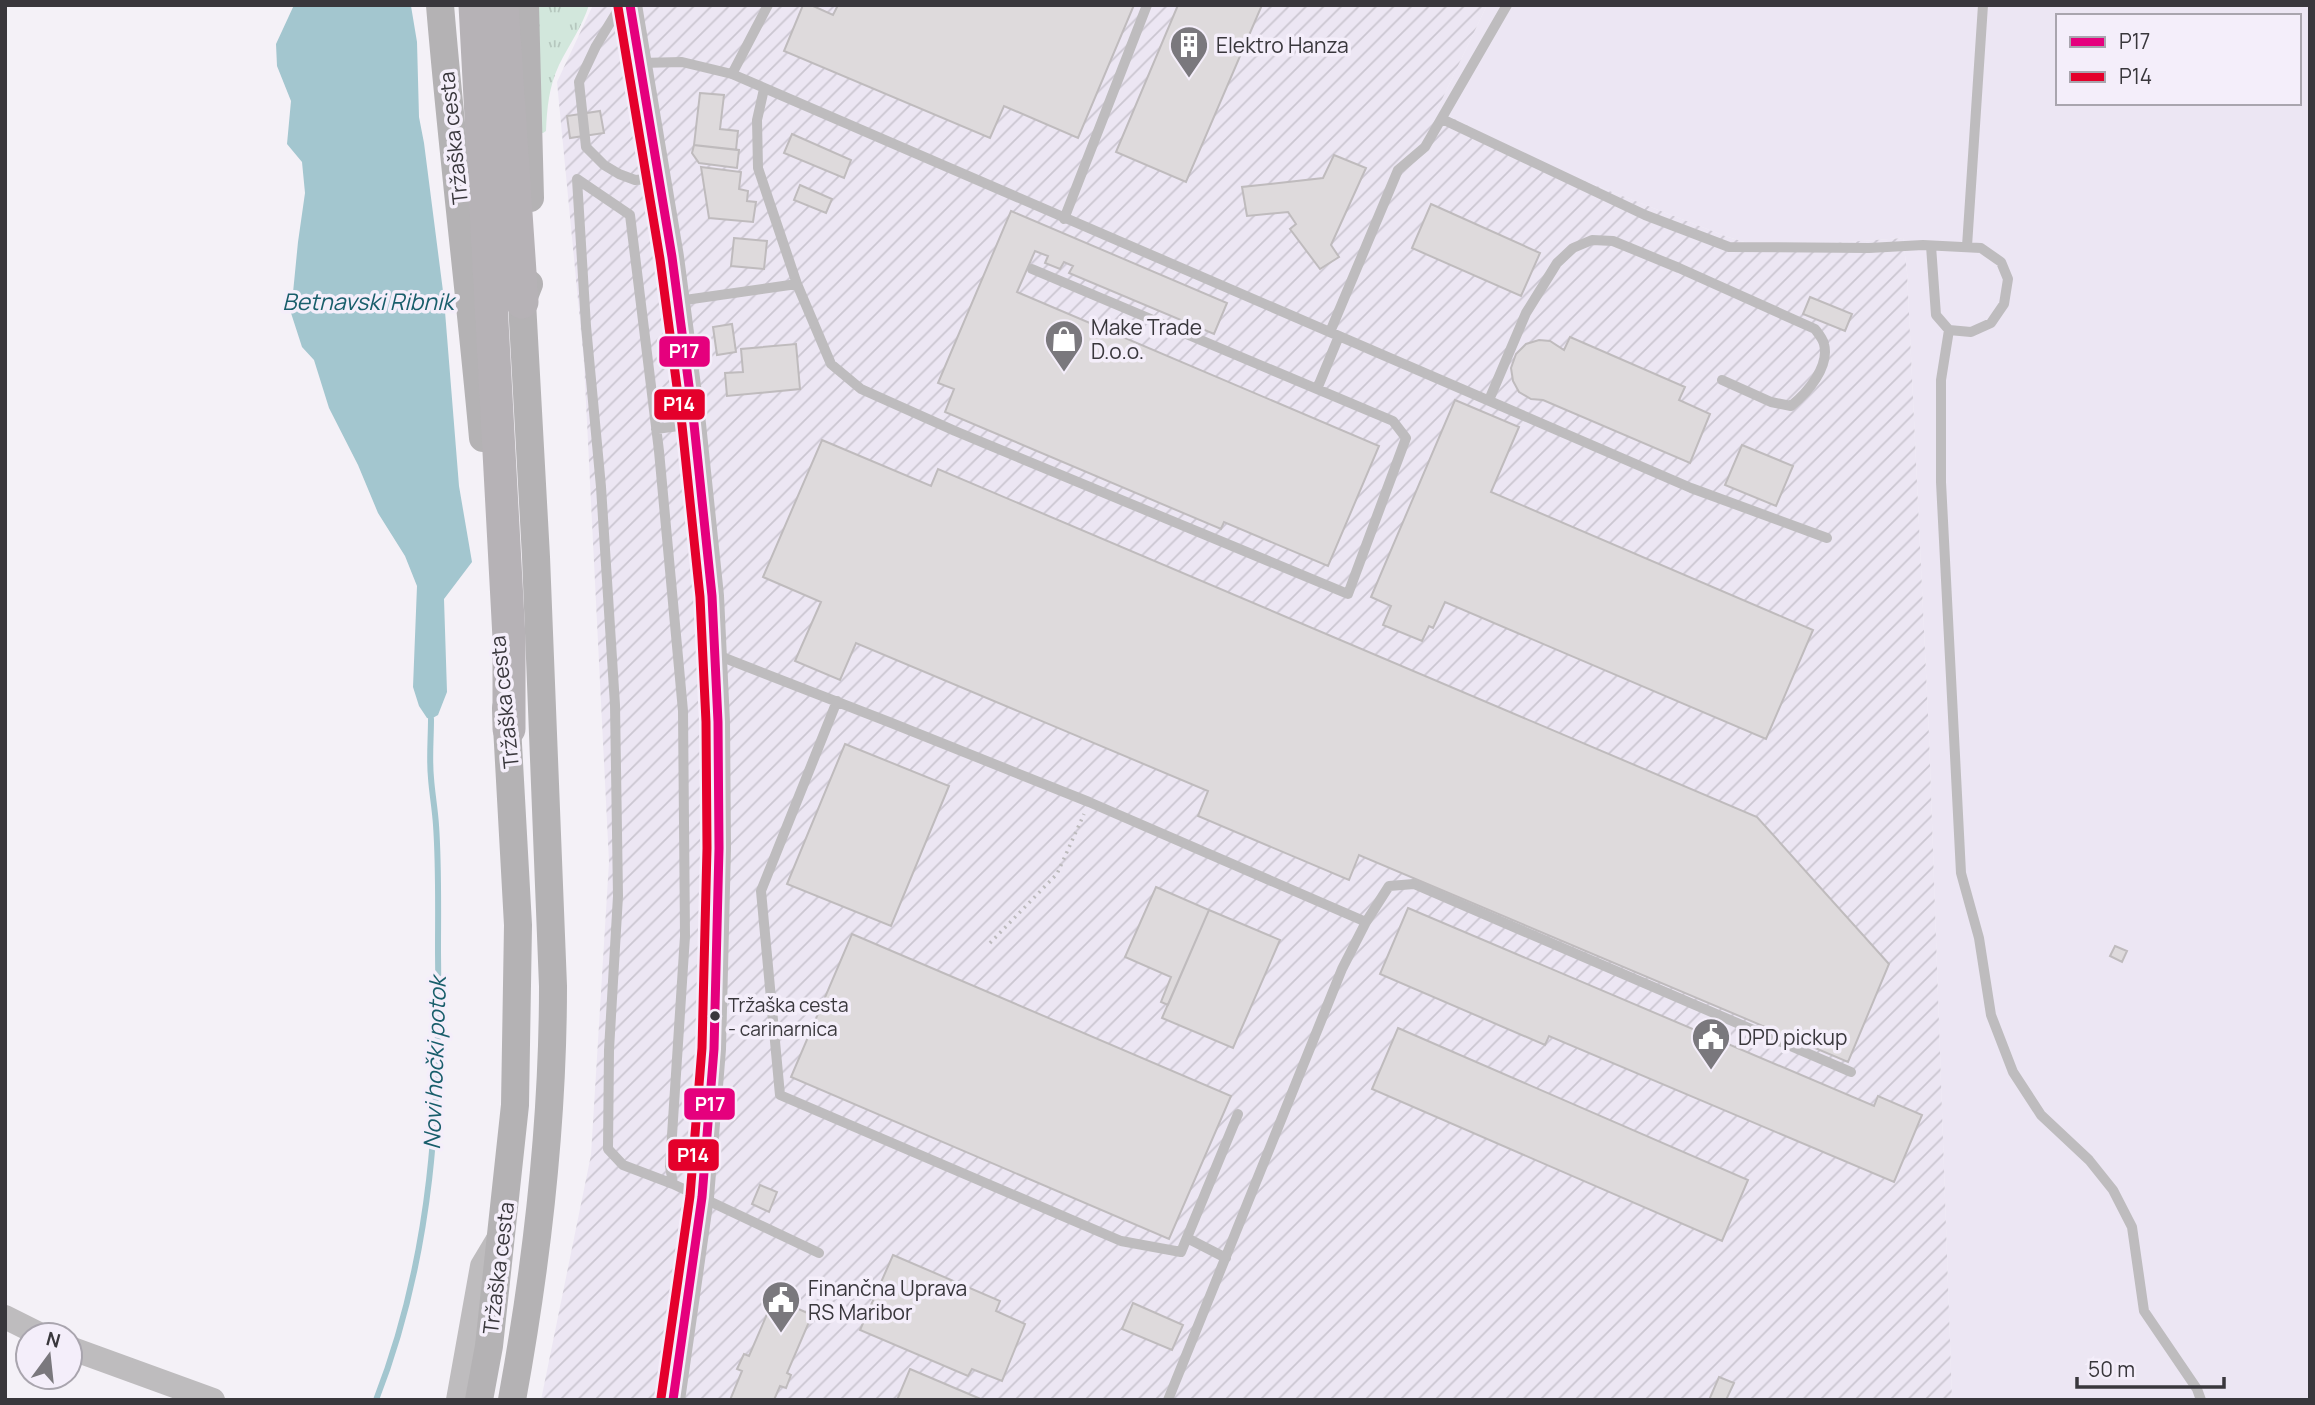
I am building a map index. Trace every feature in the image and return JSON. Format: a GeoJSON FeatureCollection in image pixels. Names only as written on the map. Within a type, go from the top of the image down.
{"type":"FeatureCollection","features":[{"type":"Feature","properties":{"kind":"highway"},"geometry":{"type":"LineString","coordinates":[[475,5],[509,638],[509,729]]}},
{"type":"Feature","properties":{"kind":"highway"},"geometry":{"type":"LineString","coordinates":[[502,5],[522,302]]}},
{"type":"Feature","properties":{"kind":"main road","name":"Tržaška cesta"},"geometry":{"type":"LineString","coordinates":[[440,5],[483,436],[494,611],[509,729],[518,925],[515,1105],[489,1346],[480,1400]]}},
{"type":"Feature","properties":{"kind":"main road","name":"Tržaška cesta"},"geometry":{"type":"LineString","coordinates":[[512,1400],[537,1248],[548,1142],[553,1010],[536,557],[522,302],[533,271],[525,5]]}},
{"type":"Feature","properties":{"kind":"street"},"geometry":{"type":"LineString","coordinates":[[630,5],[694,424],[712,596],[714,654],[719,848],[714,1049],[702,1197],[673,1400]]}},
{"type":"Feature","properties":{"kind":"street"},"geometry":{"type":"LineString","coordinates":[[458,1400],[482,1266],[502,1232]]}},
{"type":"Feature","properties":{"kind":"street"},"geometry":{"type":"LineString","coordinates":[[84,1353],[213,1400]]}},
{"type":"Feature","properties":{"kind":"lane"},"geometry":{"type":"LineString","coordinates":[[621,5],[596,46],[579,82],[586,147],[604,165],[619,174],[635,180],[658,178]]}},
{"type":"Feature","properties":{"kind":"lane"},"geometry":{"type":"LineString","coordinates":[[732,74],[768,5]]}},
{"type":"Feature","properties":{"kind":"lane"},"geometry":{"type":"LineString","coordinates":[[1064,219],[1147,5]]}},
{"type":"Feature","properties":{"kind":"lane"},"geometry":{"type":"LineString","coordinates":[[1318,389],[1334,334],[1398,170],[1425,146],[1507,5]]}},
{"type":"Feature","properties":{"kind":"lane"},"geometry":{"type":"LineString","coordinates":[[1967,246],[1983,5]]}},
{"type":"Feature","properties":{"kind":"lane"},"geometry":{"type":"LineString","coordinates":[[640,63],[682,62],[732,74],[1691,488],[1827,538]]}},
{"type":"Feature","properties":{"kind":"lane"},"geometry":{"type":"LineString","coordinates":[[764,89],[757,120],[758,168],[797,284],[831,365],[861,389],[955,431],[1348,594],[1406,438],[1393,421],[1032,269]]}},
{"type":"Feature","properties":{"kind":"lane"},"geometry":{"type":"LineString","coordinates":[[1442,119],[1645,215],[1729,247],[1870,248],[1931,246],[1967,246],[1981,248],[2001,261],[2008,279],[2004,304],[1991,323],[1971,332],[1949,330],[1936,315],[1931,246]]}},
{"type":"Feature","properties":{"kind":"lane"},"geometry":{"type":"LineString","coordinates":[[673,1184],[670,1166],[685,936],[683,711],[656,429],[630,215],[577,179],[615,705],[618,896],[609,1050],[608,1149],[623,1165],[702,1197],[819,1253]]}},
{"type":"Feature","properties":{"kind":"lane"},"geometry":{"type":"LineString","coordinates":[[1489,400],[1526,313],[1557,263],[1573,248],[1592,240],[1613,241],[1679,268],[1815,329],[1824,344],[1822,366],[1808,393],[1791,406],[1771,402],[1722,380]]}},
{"type":"Feature","properties":{"kind":"lane"},"geometry":{"type":"LineString","coordinates":[[677,302],[797,284]]}},
{"type":"Feature","properties":{"kind":"lane"},"geometry":{"type":"LineString","coordinates":[[1949,330],[1941,380],[1941,482],[1961,873],[1979,938],[1991,1015],[2013,1072],[2041,1115],[2089,1160],[2113,1189],[2132,1227],[2144,1311],[2197,1389],[2201,1400]]}},
{"type":"Feature","properties":{"kind":"lane"},"geometry":{"type":"LineString","coordinates":[[656,429],[694,424]]}},
{"type":"Feature","properties":{"kind":"lane"},"geometry":{"type":"LineString","coordinates":[[714,654],[1089,802],[1366,922]]}},
{"type":"Feature","properties":{"kind":"lane"},"geometry":{"type":"LineString","coordinates":[[837,702],[761,891],[780,1095],[1121,1241],[1181,1252],[1238,1114]]}},
{"type":"Feature","properties":{"kind":"lane"},"geometry":{"type":"LineString","coordinates":[[1168,1400],[1342,969],[1366,922],[1389,886],[1414,884],[1851,1072]]}},
{"type":"Feature","properties":{"kind":"lane"},"geometry":{"type":"LineString","coordinates":[[1187,1238],[1226,1258]]}},
{"type":"Feature","properties":{"kind":"path"},"geometry":{"type":"LineString","coordinates":[[990,943],[1058,874],[1089,802]]}},
{"type":"Feature","properties":{"kind":"shaded area"},"geometry":{"type":"Polygon","coordinates":[[[593,5],[1487,5],[1437,110],[1548,167],[1725,236],[1763,248],[1903,238],[1907,272],[1929,736],[1952,1400],[541,1400],[591,1155],[609,862],[584,362],[557,82],[593,5]]]}},
{"type":"Feature","properties":{"kind":"shaded area"},"geometry":{"type":"Polygon","coordinates":[[[1487,5],[2310,5],[2310,1400],[1952,1400],[1929,736],[1907,272],[1903,238],[1763,248],[1725,236],[1548,167],[1437,110],[1487,5]]]}},
{"type":"Feature","properties":{"kind":"green space"},"geometry":{"type":"Polygon","coordinates":[[[538,5],[589,5],[553,81],[546,131],[543,133],[541,133],[538,5]]]}},
{"type":"Feature","properties":{"kind":"water","name":"Betnavski Ribnik"},"geometry":{"type":"Polygon","coordinates":[[[294,5],[411,6],[417,42],[419,117],[444,299],[459,486],[472,562],[444,599],[447,692],[438,715],[431,719],[427,718],[419,706],[413,687],[417,586],[405,556],[378,513],[358,465],[329,408],[314,360],[302,347],[291,313],[305,193],[302,162],[287,144],[291,101],[277,66],[276,44],[294,5]]]}},
{"type":"Feature","properties":{"kind":"building"},"geometry":{"type":"Polygon","coordinates":[[[803,5],[811,5],[833,15],[838,5],[1134,5],[1078,138],[1004,106],[990,138],[784,51],[803,5]]]}},
{"type":"Feature","properties":{"kind":"building","name":"Elektro Hanza"},"geometry":{"type":"Polygon","coordinates":[[[1178,5],[1262,5],[1186,182],[1116,152],[1178,5]]]}},
{"type":"Feature","properties":{"kind":"building"},"geometry":{"type":"Polygon","coordinates":[[[700,93],[724,95],[720,129],[738,131],[736,150],[694,145],[700,93]]]}},
{"type":"Feature","properties":{"kind":"building"},"geometry":{"type":"Polygon","coordinates":[[[600,111],[604,133],[570,138],[567,116],[600,111]]]}},
{"type":"Feature","properties":{"kind":"building"},"geometry":{"type":"Polygon","coordinates":[[[792,134],[851,160],[844,178],[784,153],[792,134]]]}},
{"type":"Feature","properties":{"kind":"building"},"geometry":{"type":"Polygon","coordinates":[[[694,145],[739,150],[737,168],[699,163],[692,153],[694,145]]]}},
{"type":"Feature","properties":{"kind":"building"},"geometry":{"type":"Polygon","coordinates":[[[1334,155],[1366,168],[1331,245],[1339,257],[1320,269],[1290,229],[1296,224],[1288,212],[1247,216],[1242,187],[1323,178],[1334,155]]]}},
{"type":"Feature","properties":{"kind":"building"},"geometry":{"type":"Polygon","coordinates":[[[701,167],[741,172],[739,189],[748,191],[747,201],[756,202],[753,222],[709,218],[701,167]]]}},
{"type":"Feature","properties":{"kind":"building"},"geometry":{"type":"Polygon","coordinates":[[[800,185],[832,199],[826,213],[794,200],[800,185]]]}},
{"type":"Feature","properties":{"kind":"building"},"geometry":{"type":"Polygon","coordinates":[[[1431,204],[1540,253],[1521,296],[1412,248],[1431,204]]]}},
{"type":"Feature","properties":{"kind":"building"},"geometry":{"type":"Polygon","coordinates":[[[1011,211],[1227,303],[1214,334],[1069,273],[1073,266],[1064,262],[1060,269],[1045,263],[1048,256],[1035,251],[1017,292],[1379,446],[1328,566],[1224,522],[1221,529],[945,412],[954,389],[938,383],[1011,211]]]}},
{"type":"Feature","properties":{"kind":"building"},"geometry":{"type":"Polygon","coordinates":[[[734,238],[767,241],[764,269],[731,266],[734,238]]]}},
{"type":"Feature","properties":{"kind":"building"},"geometry":{"type":"Polygon","coordinates":[[[1810,297],[1852,314],[1845,331],[1803,314],[1810,297]]]}},
{"type":"Feature","properties":{"kind":"building"},"geometry":{"type":"Polygon","coordinates":[[[732,324],[736,352],[717,355],[713,327],[732,324]]]}},
{"type":"Feature","properties":{"kind":"building"},"geometry":{"type":"Polygon","coordinates":[[[1570,337],[1685,387],[1679,400],[1710,414],[1690,463],[1519,392],[1513,381],[1511,368],[1516,354],[1526,344],[1539,340],[1550,341],[1564,350],[1570,337]]]}},
{"type":"Feature","properties":{"kind":"building"},"geometry":{"type":"Polygon","coordinates":[[[796,344],[800,389],[727,396],[725,373],[743,372],[741,349],[796,344]]]}},
{"type":"Feature","properties":{"kind":"building"},"geometry":{"type":"Polygon","coordinates":[[[1455,400],[1519,427],[1491,492],[1813,630],[1766,739],[1445,602],[1433,628],[1429,626],[1422,641],[1383,625],[1391,606],[1371,597],[1455,400]]]}},
{"type":"Feature","properties":{"kind":"building"},"geometry":{"type":"Polygon","coordinates":[[[822,440],[931,486],[938,469],[1757,817],[1889,964],[1848,1062],[1359,855],[1349,880],[1198,816],[1208,791],[856,643],[840,680],[795,661],[821,602],[763,577],[822,440]]]}},
{"type":"Feature","properties":{"kind":"building"},"geometry":{"type":"Polygon","coordinates":[[[1742,445],[1793,466],[1776,506],[1725,485],[1742,445]]]}},
{"type":"Feature","properties":{"kind":"building"},"geometry":{"type":"Polygon","coordinates":[[[845,744],[949,786],[891,926],[787,884],[845,744]]]}},
{"type":"Feature","properties":{"kind":"building"},"geometry":{"type":"Polygon","coordinates":[[[1156,887],[1209,910],[1168,1005],[1161,1002],[1171,977],[1125,957],[1156,887]]]}},
{"type":"Feature","properties":{"kind":"building","name":"DPD pickup"},"geometry":{"type":"Polygon","coordinates":[[[1408,908],[1874,1106],[1878,1096],[1922,1115],[1894,1182],[1549,1036],[1545,1045],[1380,974],[1408,908]]]}},
{"type":"Feature","properties":{"kind":"building"},"geometry":{"type":"Polygon","coordinates":[[[1209,910],[1280,940],[1233,1048],[1162,1018],[1209,910]]]}},
{"type":"Feature","properties":{"kind":"building"},"geometry":{"type":"Polygon","coordinates":[[[852,934],[1231,1096],[1169,1239],[791,1077],[852,934]]]}},
{"type":"Feature","properties":{"kind":"building"},"geometry":{"type":"Polygon","coordinates":[[[2115,946],[2127,951],[2122,962],[2110,956],[2115,946]]]}},
{"type":"Feature","properties":{"kind":"building"},"geometry":{"type":"Polygon","coordinates":[[[1398,1028],[1748,1180],[1722,1241],[1372,1089],[1398,1028]]]}},
{"type":"Feature","properties":{"kind":"building"},"geometry":{"type":"Polygon","coordinates":[[[760,1185],[777,1192],[769,1212],[752,1204],[760,1185]]]}},
{"type":"Feature","properties":{"kind":"building"},"geometry":{"type":"Polygon","coordinates":[[[893,1255],[1000,1301],[996,1311],[1025,1324],[1002,1381],[972,1369],[968,1376],[860,1330],[893,1255]]]}},
{"type":"Feature","properties":{"kind":"building","name":"Finančna Uprava RS Maribor"},"geometry":{"type":"Polygon","coordinates":[[[774,1298],[812,1315],[787,1373],[791,1375],[786,1388],[780,1386],[774,1400],[730,1400],[742,1371],[737,1369],[744,1354],[749,1356],[774,1298]]]}},
{"type":"Feature","properties":{"kind":"building"},"geometry":{"type":"Polygon","coordinates":[[[1133,1303],[1183,1325],[1172,1350],[1122,1329],[1133,1303]]]}},
{"type":"Feature","properties":{"kind":"building"},"geometry":{"type":"Polygon","coordinates":[[[910,1369],[983,1400],[897,1400],[910,1369]]]}},
{"type":"Feature","properties":{"kind":"building"},"geometry":{"type":"Polygon","coordinates":[[[1719,1377],[1734,1383],[1726,1400],[1709,1400],[1719,1377]]]}},
{"type":"Feature","properties":{"kind":"waterway","name":"Novi hočki potok"},"geometry":{"type":"LineString","coordinates":[[376,1400],[410,1290],[421,1235],[434,1123],[438,888],[436,825],[430,771],[431,719]]}},
{"type":"Feature","properties":{"kind":"transit line","name":"P17"},"geometry":{"type":"LineString","coordinates":[[630,5],[672,257],[694,424],[712,596],[718,722],[719,848],[714,1049],[702,1197],[673,1400]]}},
{"type":"Feature","properties":{"kind":"transit line","name":"P14"},"geometry":{"type":"LineString","coordinates":[[618,7],[660,259],[682,425],[700,597],[706,722],[707,848],[702,1048],[690,1196],[661,1398]]}},
{"type":"Feature","properties":{"kind":"place","name":"Elektro Hanza"},"geometry":{"type":"Point","coordinates":[1189,79]}},
{"type":"Feature","properties":{"kind":"place","name":"Make Trade D.o.o."},"geometry":{"type":"Point","coordinates":[1064,373]}},
{"type":"Feature","properties":{"kind":"place","name":"Tržaška cesta - carinarnica"},"geometry":{"type":"Point","coordinates":[715,1016]}},
{"type":"Feature","properties":{"kind":"place","name":"DPD pickup"},"geometry":{"type":"Point","coordinates":[1711,1071]}},
{"type":"Feature","properties":{"kind":"place","name":"Finančna Uprava RS Maribor"},"geometry":{"type":"Point","coordinates":[781,1334]}}]}
